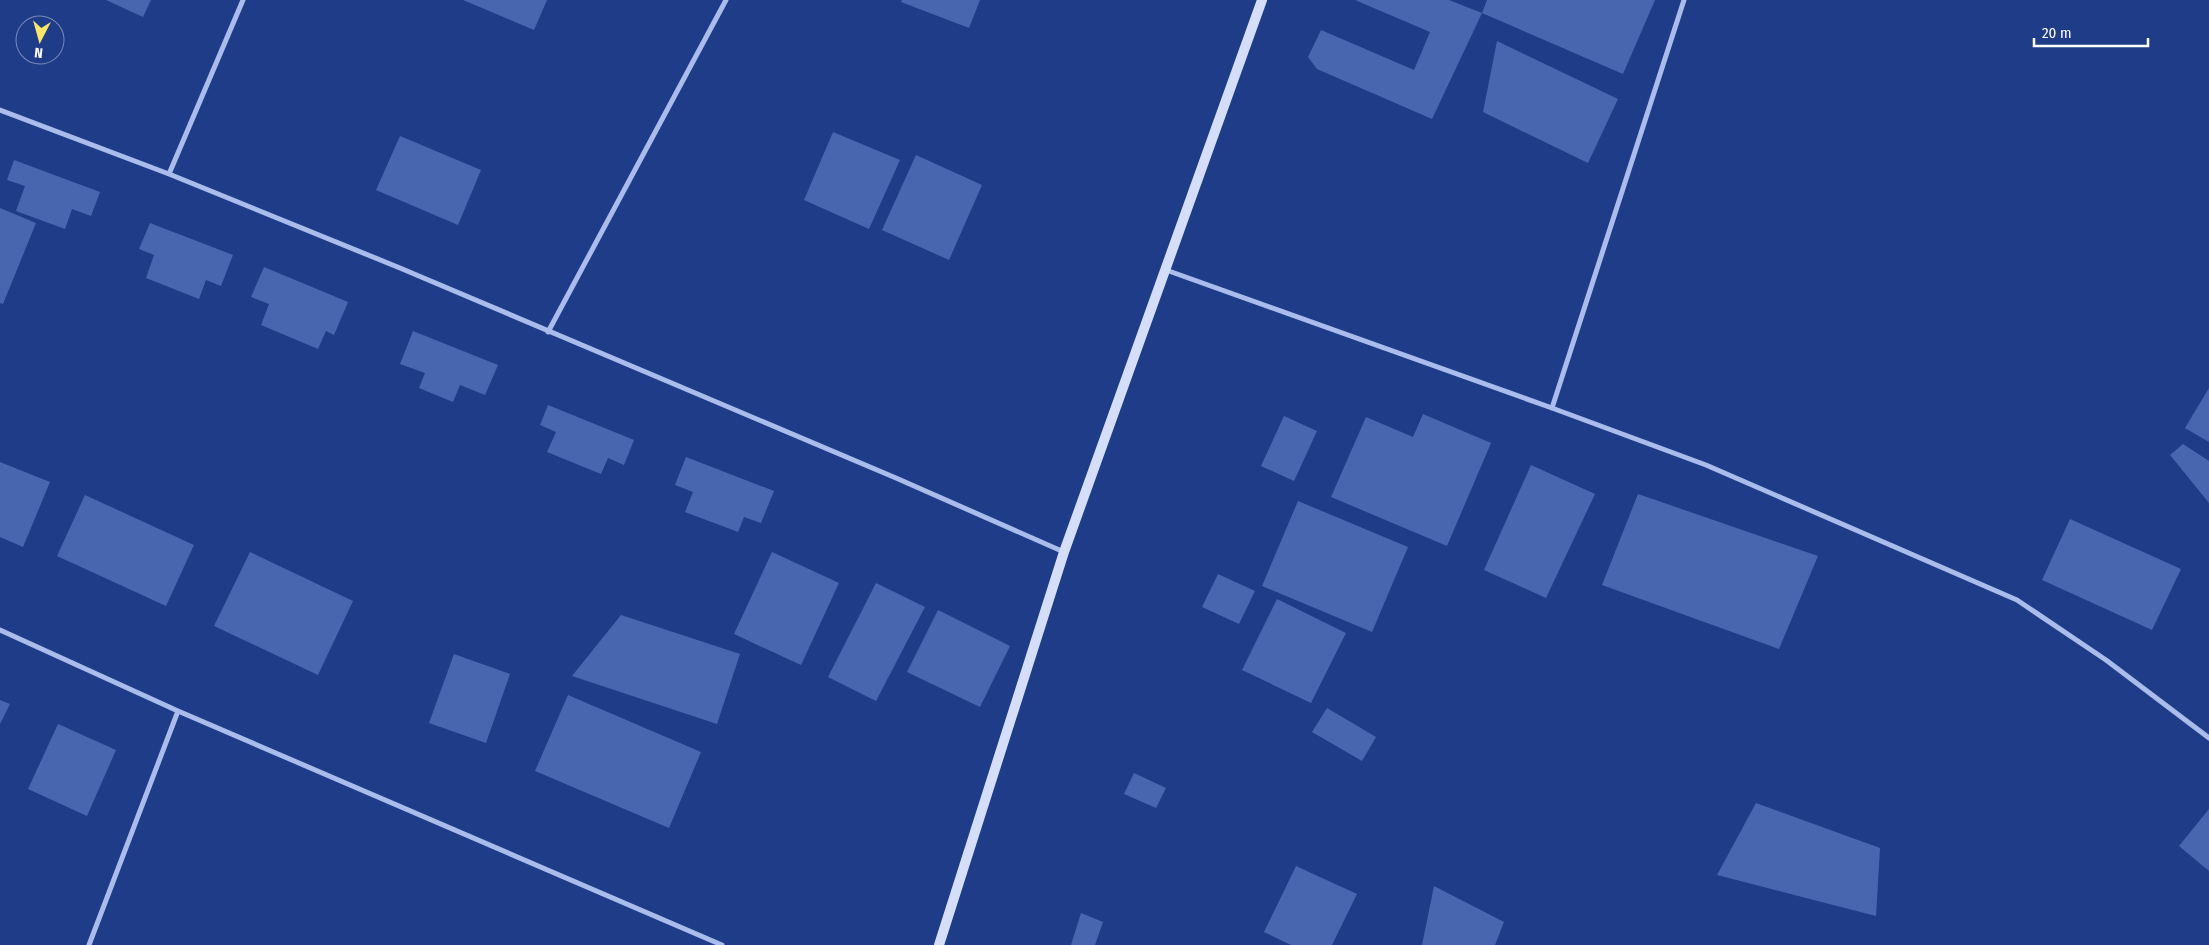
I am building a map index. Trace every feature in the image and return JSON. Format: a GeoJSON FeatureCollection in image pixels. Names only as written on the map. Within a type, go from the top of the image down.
{"type":"FeatureCollection","features":[{"type":"Feature","properties":{"kind":"street"},"geometry":{"type":"LineString","coordinates":[[169,174],[243,0]]}},
{"type":"Feature","properties":{"kind":"street"},"geometry":{"type":"LineString","coordinates":[[548,332],[726,0]]}},
{"type":"Feature","properties":{"kind":"street"},"geometry":{"type":"LineString","coordinates":[[939,945],[1064,552],[1262,0]]}},
{"type":"Feature","properties":{"kind":"street"},"geometry":{"type":"LineString","coordinates":[[1552,408],[1684,0]]}},
{"type":"Feature","properties":{"kind":"street"},"geometry":{"type":"LineString","coordinates":[[0,110],[169,174],[400,268],[896,478],[1064,552]]}},
{"type":"Feature","properties":{"kind":"street"},"geometry":{"type":"LineString","coordinates":[[1166,270],[1706,465],[2017,600],[2106,660],[2209,738]]}},
{"type":"Feature","properties":{"kind":"street"},"geometry":{"type":"LineString","coordinates":[[0,630],[178,711],[722,945]]}},
{"type":"Feature","properties":{"kind":"street"},"geometry":{"type":"LineString","coordinates":[[90,945],[178,711]]}},
{"type":"Feature","properties":{"kind":"building"},"geometry":{"type":"Polygon","coordinates":[[[106,0],[151,0],[143,17],[106,0]]]}},
{"type":"Feature","properties":{"kind":"building"},"geometry":{"type":"Polygon","coordinates":[[[463,0],[547,0],[534,30],[463,0]]]}},
{"type":"Feature","properties":{"kind":"building"},"geometry":{"type":"Polygon","coordinates":[[[902,0],[980,0],[969,28],[901,2],[902,0]]]}},
{"type":"Feature","properties":{"kind":"building"},"geometry":{"type":"Polygon","coordinates":[[[1355,0],[1449,0],[1482,13],[1432,119],[1317,69],[1308,57],[1321,30],[1414,70],[1430,32],[1355,0]]]}},
{"type":"Feature","properties":{"kind":"building"},"geometry":{"type":"Polygon","coordinates":[[[1487,0],[1655,0],[1623,74],[1482,13],[1487,0]]]}},
{"type":"Feature","properties":{"kind":"building"},"geometry":{"type":"Polygon","coordinates":[[[1497,41],[1618,99],[1588,163],[1483,112],[1497,41]]]}},
{"type":"Feature","properties":{"kind":"building"},"geometry":{"type":"Polygon","coordinates":[[[833,132],[900,160],[869,229],[804,200],[833,132]]]}},
{"type":"Feature","properties":{"kind":"building"},"geometry":{"type":"Polygon","coordinates":[[[400,136],[481,170],[458,225],[376,190],[400,136]]]}},
{"type":"Feature","properties":{"kind":"building"},"geometry":{"type":"Polygon","coordinates":[[[916,155],[982,185],[949,260],[882,230],[916,155]]]}},
{"type":"Feature","properties":{"kind":"building"},"geometry":{"type":"Polygon","coordinates":[[[14,160],[100,192],[91,216],[72,209],[65,229],[16,211],[25,186],[7,180],[14,160]]]}},
{"type":"Feature","properties":{"kind":"building"},"geometry":{"type":"Polygon","coordinates":[[[0,208],[36,223],[3,304],[0,303],[0,208]]]}},
{"type":"Feature","properties":{"kind":"building"},"geometry":{"type":"Polygon","coordinates":[[[150,223],[233,255],[221,286],[206,280],[199,299],[146,278],[154,255],[139,249],[150,223]]]}},
{"type":"Feature","properties":{"kind":"building"},"geometry":{"type":"Polygon","coordinates":[[[264,267],[348,302],[334,335],[326,331],[318,349],[261,325],[269,304],[251,297],[264,267]]]}},
{"type":"Feature","properties":{"kind":"building"},"geometry":{"type":"Polygon","coordinates":[[[413,331],[498,365],[485,395],[460,385],[453,402],[419,388],[425,373],[400,364],[413,331]]]}},
{"type":"Feature","properties":{"kind":"building"},"geometry":{"type":"Polygon","coordinates":[[[2209,388],[2209,442],[2185,428],[2209,388]]]}},
{"type":"Feature","properties":{"kind":"building"},"geometry":{"type":"Polygon","coordinates":[[[548,405],[634,440],[624,465],[608,458],[601,474],[547,452],[556,432],[540,425],[548,405]]]}},
{"type":"Feature","properties":{"kind":"building"},"geometry":{"type":"Polygon","coordinates":[[[1423,414],[1491,443],[1447,546],[1331,497],[1366,417],[1413,437],[1423,414]]]}},
{"type":"Feature","properties":{"kind":"building"},"geometry":{"type":"Polygon","coordinates":[[[1284,416],[1317,431],[1294,481],[1261,466],[1284,416]]]}},
{"type":"Feature","properties":{"kind":"building"},"geometry":{"type":"Polygon","coordinates":[[[2183,444],[2209,461],[2209,503],[2170,455],[2183,444]]]}},
{"type":"Feature","properties":{"kind":"building"},"geometry":{"type":"Polygon","coordinates":[[[686,457],[774,491],[761,523],[744,517],[738,532],[685,512],[693,492],[675,485],[686,457]]]}},
{"type":"Feature","properties":{"kind":"building"},"geometry":{"type":"Polygon","coordinates":[[[0,462],[50,482],[23,547],[0,537],[0,462]]]}},
{"type":"Feature","properties":{"kind":"building"},"geometry":{"type":"Polygon","coordinates":[[[1531,465],[1595,494],[1546,598],[1484,570],[1531,465]]]}},
{"type":"Feature","properties":{"kind":"building"},"geometry":{"type":"Polygon","coordinates":[[[1638,494],[1818,556],[1779,649],[1602,585],[1638,494]]]}},
{"type":"Feature","properties":{"kind":"building"},"geometry":{"type":"Polygon","coordinates":[[[85,495],[194,545],[166,606],[57,556],[85,495]]]}},
{"type":"Feature","properties":{"kind":"building"},"geometry":{"type":"Polygon","coordinates":[[[1298,501],[1408,547],[1372,632],[1262,586],[1298,501]]]}},
{"type":"Feature","properties":{"kind":"building"},"geometry":{"type":"Polygon","coordinates":[[[2070,519],[2181,569],[2152,630],[2042,580],[2070,519]]]}},
{"type":"Feature","properties":{"kind":"building"},"geometry":{"type":"Polygon","coordinates":[[[250,552],[353,601],[318,675],[214,626],[250,552]]]}},
{"type":"Feature","properties":{"kind":"building"},"geometry":{"type":"Polygon","coordinates":[[[772,552],[839,583],[801,665],[734,634],[772,552]]]}},
{"type":"Feature","properties":{"kind":"building"},"geometry":{"type":"Polygon","coordinates":[[[1218,574],[1255,591],[1239,624],[1202,607],[1218,574]]]}},
{"type":"Feature","properties":{"kind":"building"},"geometry":{"type":"Polygon","coordinates":[[[876,583],[925,607],[876,701],[828,677],[876,583]]]}},
{"type":"Feature","properties":{"kind":"building"},"geometry":{"type":"Polygon","coordinates":[[[1277,599],[1346,633],[1311,703],[1242,670],[1277,599]]]}},
{"type":"Feature","properties":{"kind":"building"},"geometry":{"type":"Polygon","coordinates":[[[938,610],[1010,646],[980,707],[907,672],[938,610]]]}},
{"type":"Feature","properties":{"kind":"building"},"geometry":{"type":"Polygon","coordinates":[[[621,615],[740,654],[717,724],[572,676],[621,615]]]}},
{"type":"Feature","properties":{"kind":"building"},"geometry":{"type":"Polygon","coordinates":[[[454,654],[510,674],[486,743],[429,723],[454,654]]]}},
{"type":"Feature","properties":{"kind":"building"},"geometry":{"type":"Polygon","coordinates":[[[568,695],[701,752],[669,828],[535,771],[568,695]]]}},
{"type":"Feature","properties":{"kind":"building"},"geometry":{"type":"Polygon","coordinates":[[[0,700],[10,704],[0,724],[0,700]]]}},
{"type":"Feature","properties":{"kind":"building"},"geometry":{"type":"Polygon","coordinates":[[[1327,708],[1376,737],[1362,761],[1312,732],[1327,708]]]}},
{"type":"Feature","properties":{"kind":"building"},"geometry":{"type":"Polygon","coordinates":[[[58,724],[116,750],[87,816],[28,789],[58,724]]]}},
{"type":"Feature","properties":{"kind":"building"},"geometry":{"type":"Polygon","coordinates":[[[1134,773],[1166,788],[1156,808],[1124,794],[1134,773]]]}},
{"type":"Feature","properties":{"kind":"building"},"geometry":{"type":"Polygon","coordinates":[[[1756,803],[1880,848],[1876,916],[1717,875],[1756,803]]]}},
{"type":"Feature","properties":{"kind":"building"},"geometry":{"type":"Polygon","coordinates":[[[2209,809],[2209,871],[2179,846],[2209,809]]]}},
{"type":"Feature","properties":{"kind":"building"},"geometry":{"type":"Polygon","coordinates":[[[1296,866],[1357,894],[1332,945],[1291,945],[1264,932],[1296,866]]]}},
{"type":"Feature","properties":{"kind":"building"},"geometry":{"type":"Polygon","coordinates":[[[1434,886],[1504,922],[1495,945],[1422,945],[1434,886]]]}},
{"type":"Feature","properties":{"kind":"building"},"geometry":{"type":"Polygon","coordinates":[[[1081,913],[1103,922],[1095,945],[1071,945],[1081,913]]]}}]}
